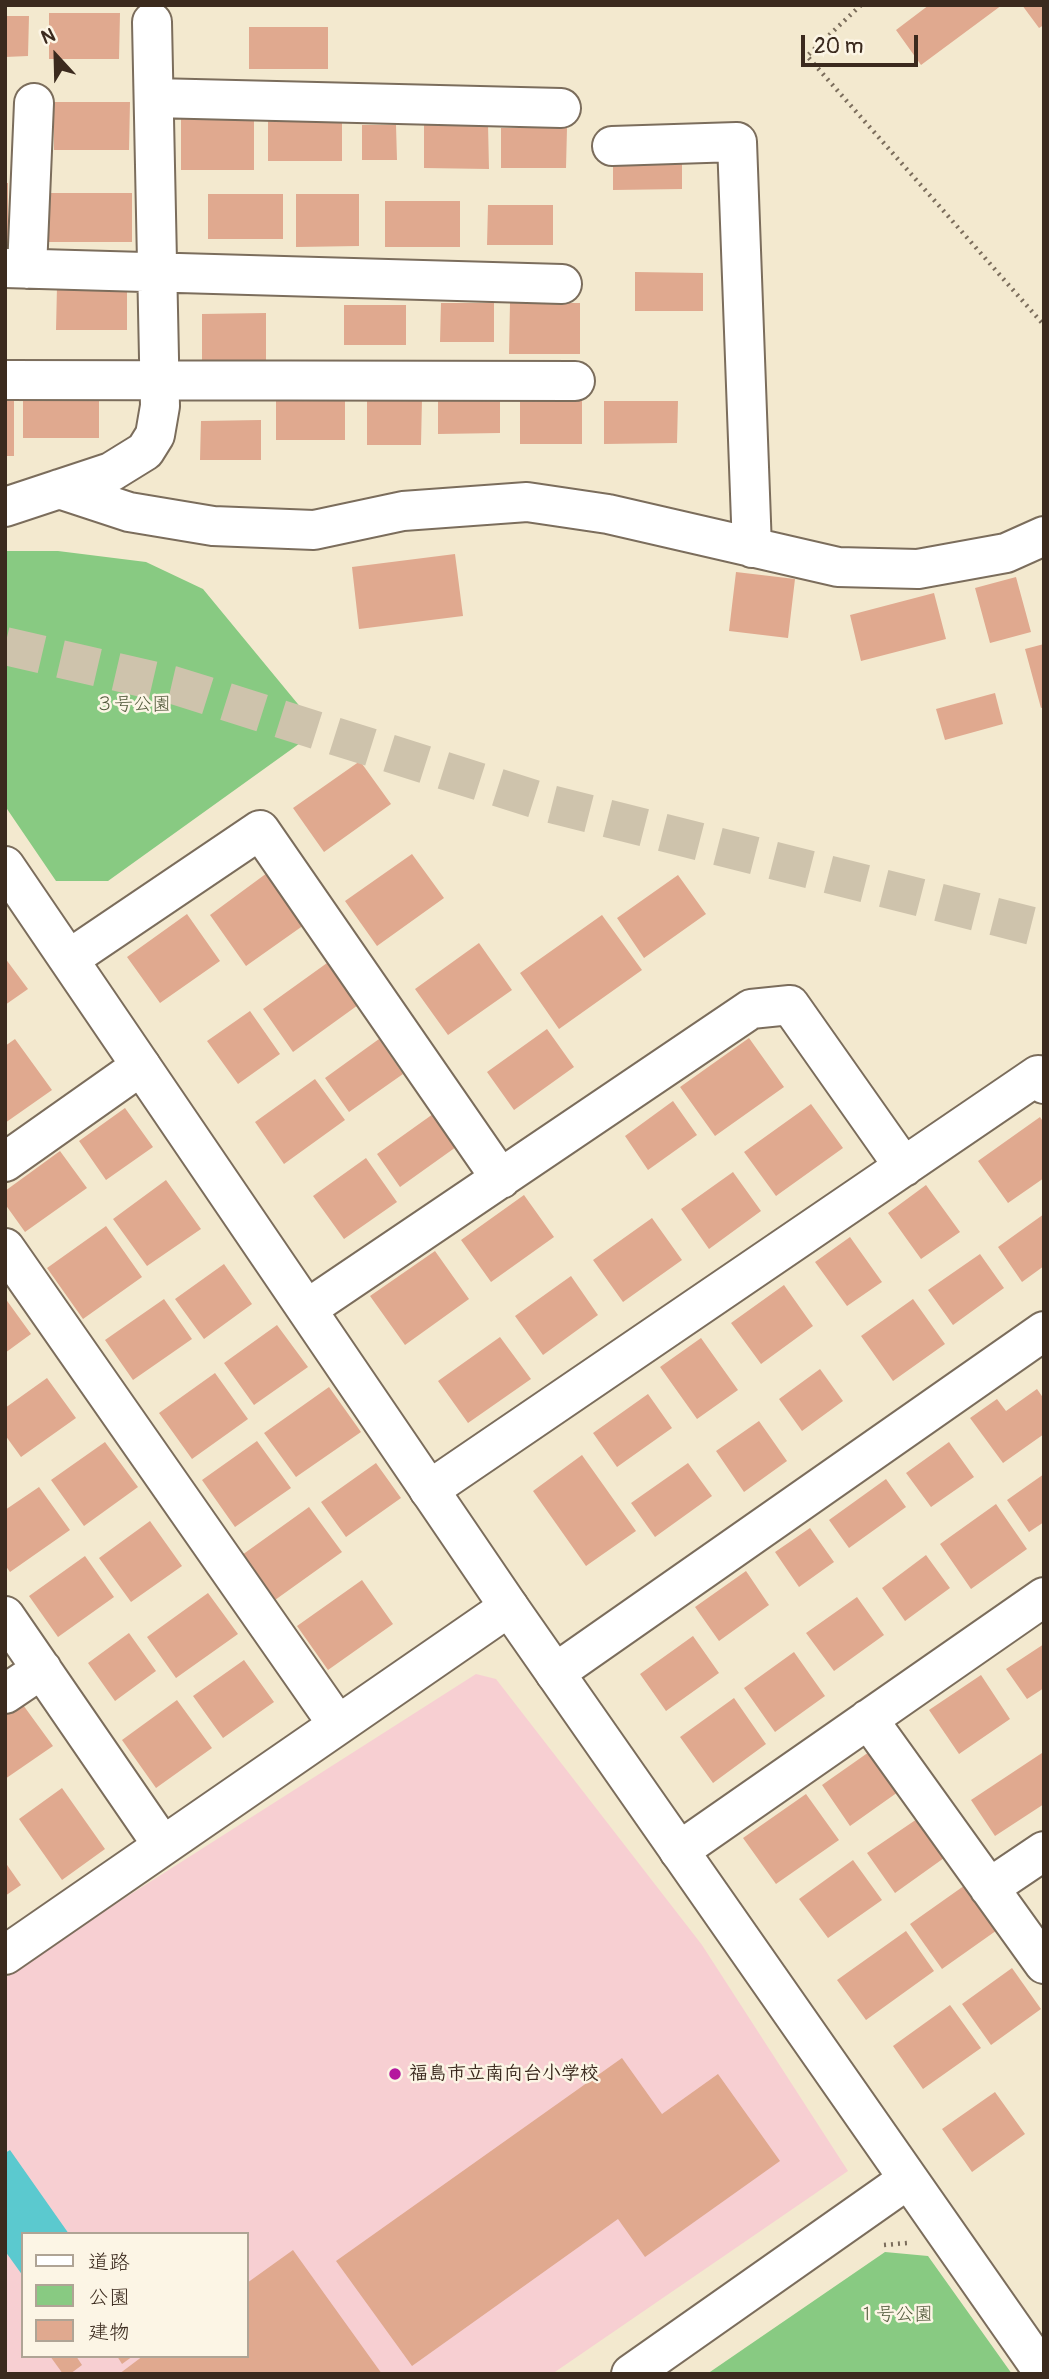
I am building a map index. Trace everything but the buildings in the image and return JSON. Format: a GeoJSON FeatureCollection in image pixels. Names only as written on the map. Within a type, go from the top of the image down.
{"type":"FeatureCollection","features":[{"type":"Feature","properties":{"kind":"street"},"geometry":{"type":"LineString","coordinates":[[5,507],[111,472],[145,451],[155,435],[160,406],[160,380],[152,22]]}},
{"type":"Feature","properties":{"kind":"street"},"geometry":{"type":"LineString","coordinates":[[154,99],[561,108]]}},
{"type":"Feature","properties":{"kind":"street"},"geometry":{"type":"LineString","coordinates":[[34,103],[16,269],[562,284]]}},
{"type":"Feature","properties":{"kind":"street"},"geometry":{"type":"LineString","coordinates":[[612,146],[737,142],[751,548]]}},
{"type":"Feature","properties":{"kind":"street"},"geometry":{"type":"LineString","coordinates":[[5,380],[575,381]]}},
{"type":"Feature","properties":{"kind":"street"},"geometry":{"type":"LineString","coordinates":[[59,489],[129,512],[213,526],[314,530],[403,511],[527,502],[608,514],[838,567],[918,569],[1006,553],[1044,536]]}},
{"type":"Feature","properties":{"kind":"street"},"geometry":{"type":"LineString","coordinates":[[69,959],[260,830],[501,1179]]}},
{"type":"Feature","properties":{"kind":"street"},"geometry":{"type":"LineString","coordinates":[[5,866],[509,1607],[1044,2373]]}},
{"type":"Feature","properties":{"kind":"street"},"geometry":{"type":"LineString","coordinates":[[307,1309],[751,1009],[790,1005],[904,1167]]}},
{"type":"Feature","properties":{"kind":"street"},"geometry":{"type":"LineString","coordinates":[[5,1162],[141,1066]]}},
{"type":"Feature","properties":{"kind":"street"},"geometry":{"type":"LineString","coordinates":[[429,1490],[1038,1075],[1044,1084]]}},
{"type":"Feature","properties":{"kind":"street"},"geometry":{"type":"LineString","coordinates":[[5,1248],[338,1725]]}},
{"type":"Feature","properties":{"kind":"street"},"geometry":{"type":"LineString","coordinates":[[555,1673],[1044,1331]]}},
{"type":"Feature","properties":{"kind":"street"},"geometry":{"type":"LineString","coordinates":[[679,1851],[1044,1597]]}},
{"type":"Feature","properties":{"kind":"street"},"geometry":{"type":"LineString","coordinates":[[5,1955],[509,1607]]}},
{"type":"Feature","properties":{"kind":"street"},"geometry":{"type":"LineString","coordinates":[[5,1616],[163,1846]]}},
{"type":"Feature","properties":{"kind":"street"},"geometry":{"type":"LineString","coordinates":[[5,1694],[42,1669]]}},
{"type":"Feature","properties":{"kind":"street"},"geometry":{"type":"LineString","coordinates":[[867,1719],[1044,1964]]}},
{"type":"Feature","properties":{"kind":"street"},"geometry":{"type":"LineString","coordinates":[[989,1888],[1044,1851]]}},
{"type":"Feature","properties":{"kind":"street"},"geometry":{"type":"LineString","coordinates":[[631,2374],[908,2180]]}},
{"type":"Feature","properties":{"kind":"path"},"geometry":{"type":"LineString","coordinates":[[861,5],[807,56],[1044,325]]}},
{"type":"Feature","properties":{"kind":"path"},"geometry":{"type":"LineString","coordinates":[[882,2245],[919,2242]]}},
{"type":"Feature","properties":{"kind":"shaded area","name":"福島市立南向台小学校"},"geometry":{"type":"Polygon","coordinates":[[[476,1674],[496,1679],[702,1945],[848,2171],[552,2374],[9,2374],[5,2368],[5,1978],[120,1901],[476,1674]]]}},
{"type":"Feature","properties":{"kind":"green space","name":"３号公園"},"geometry":{"type":"Polygon","coordinates":[[[5,551],[58,551],[146,562],[203,589],[302,709],[303,741],[108,881],[56,881],[5,806],[5,551]]]}},
{"type":"Feature","properties":{"kind":"green space","name":"１号公園"},"geometry":{"type":"Polygon","coordinates":[[[885,2252],[928,2256],[1012,2374],[707,2374],[885,2252]]]}},
{"type":"Feature","properties":{"kind":"water"},"geometry":{"type":"Polygon","coordinates":[[[10,2150],[68,2232],[21,2232],[21,2273],[5,2251],[5,2153],[10,2150]]]}},
{"type":"Feature","properties":{"kind":"tunnel"},"geometry":{"type":"LineString","coordinates":[[5,646],[173,685],[547,803],[1044,929]]}},
{"type":"Feature","properties":{"kind":"place","name":"福島市立南向台小学校"},"geometry":{"type":"Point","coordinates":[395,2074]}}]}
